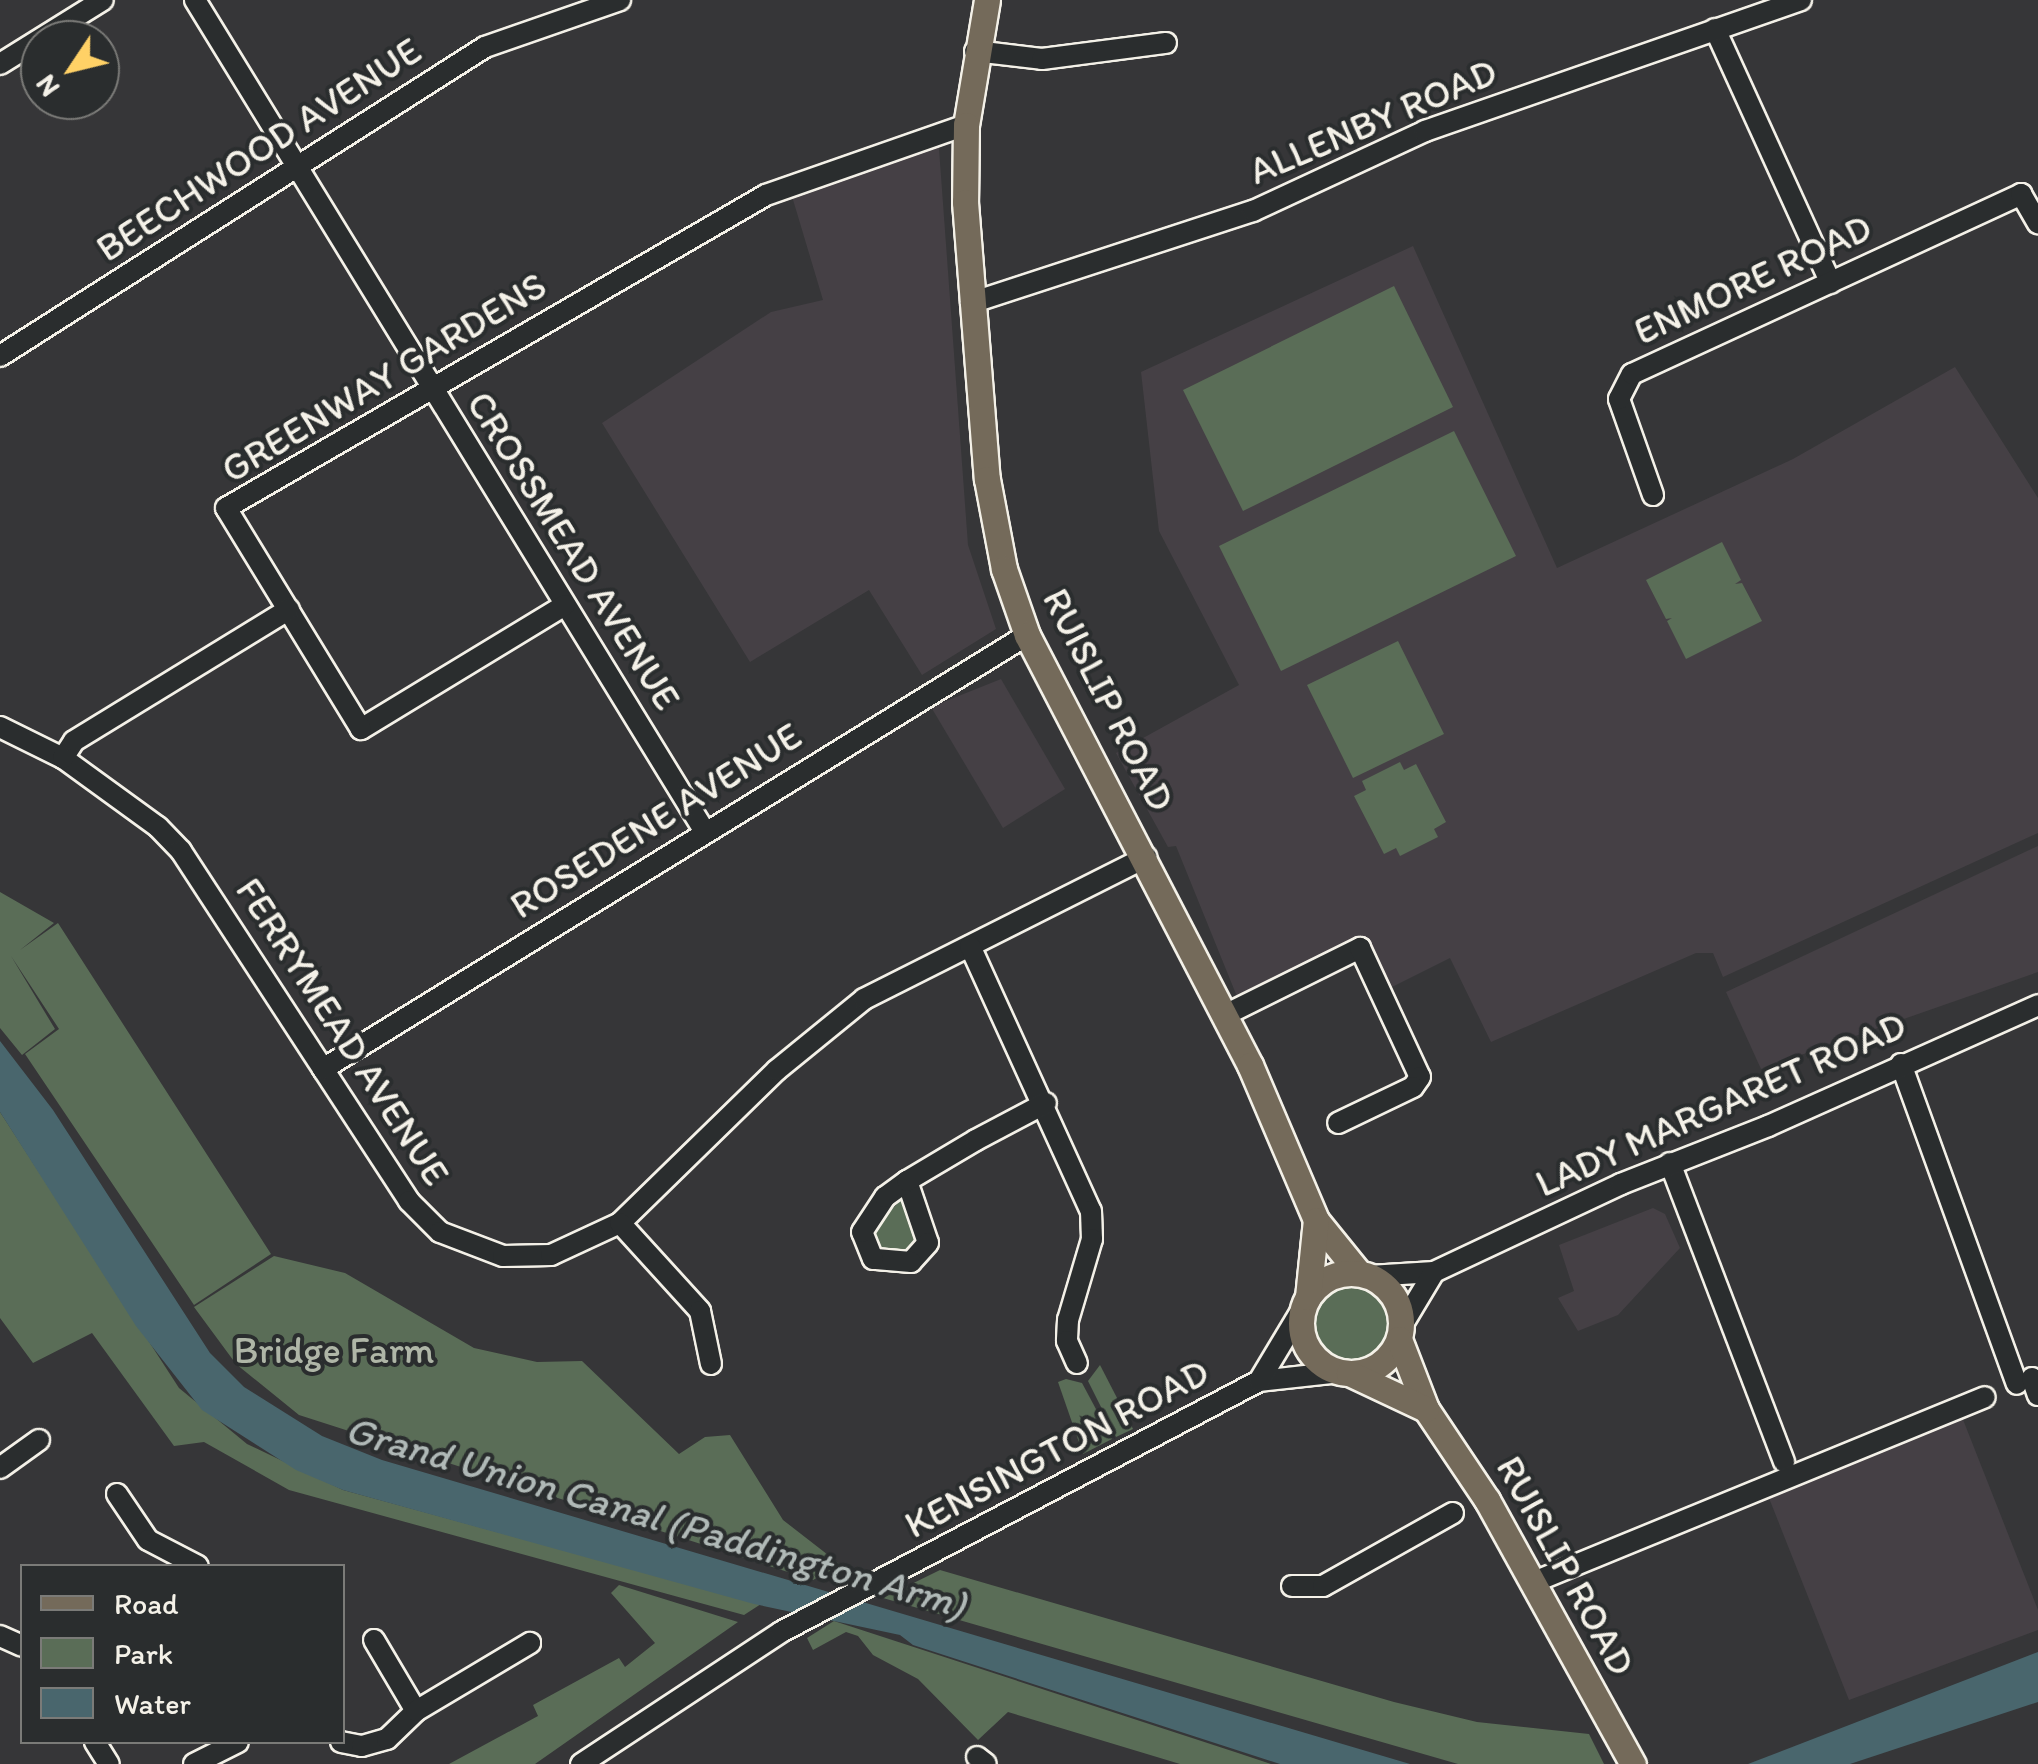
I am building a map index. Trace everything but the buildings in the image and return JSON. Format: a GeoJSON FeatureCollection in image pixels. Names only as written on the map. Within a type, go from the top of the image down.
{"type":"FeatureCollection","features":[{"type":"Feature","properties":{"kind":"main road","name":"RUISLIP ROAD"},"geometry":{"type":"LineString","coordinates":[[988,0],[966,125],[970,303],[992,518],[1027,635],[1225,1015],[1316,1220],[1363,1274]]}},
{"type":"Feature","properties":{"kind":"main road","name":"RUISLIP ROAD"},"geometry":{"type":"LineString","coordinates":[[1304,1304],[1316,1220]]}},
{"type":"Feature","properties":{"kind":"main road"},"geometry":{"type":"LineString","coordinates":[[1344,1373],[1375,1366],[1400,1333],[1392,1295],[1363,1274],[1328,1278],[1304,1304],[1308,1349],[1344,1373],[1426,1409]]}},
{"type":"Feature","properties":{"kind":"main road","name":"RUISLIP ROAD"},"geometry":{"type":"LineString","coordinates":[[1400,1333],[1426,1409],[1534,1582],[1632,1762]]}},
{"type":"Feature","properties":{"kind":"street"},"geometry":{"type":"LineString","coordinates":[[0,64],[103,0]]}},
{"type":"Feature","properties":{"kind":"street","name":"CROSSMEAD AVENUE"},"geometry":{"type":"LineString","coordinates":[[195,0],[705,832]]}},
{"type":"Feature","properties":{"kind":"street","name":"BEECHWOOD AVENUE"},"geometry":{"type":"LineString","coordinates":[[0,356],[486,47],[620,0]]}},
{"type":"Feature","properties":{"kind":"street","name":"ALLENBY ROAD"},"geometry":{"type":"LineString","coordinates":[[970,303],[1252,211],[1424,131],[1802,0]]}},
{"type":"Feature","properties":{"kind":"street"},"geometry":{"type":"LineString","coordinates":[[1715,30],[1831,283]]}},
{"type":"Feature","properties":{"kind":"street"},"geometry":{"type":"LineString","coordinates":[[976,51],[1042,59],[1166,43]]}},
{"type":"Feature","properties":{"kind":"street","name":"GREENWAY GARDENS"},"geometry":{"type":"LineString","coordinates":[[565,605],[361,729],[226,508],[766,195],[966,125]]}},
{"type":"Feature","properties":{"kind":"street","name":"ENMORE ROAD"},"geometry":{"type":"LineString","coordinates":[[1654,495],[1619,399],[1622,385],[1632,374],[2021,194],[2038,224]]}},
{"type":"Feature","properties":{"kind":"street"},"geometry":{"type":"LineString","coordinates":[[63,758],[74,741],[289,609]]}},
{"type":"Feature","properties":{"kind":"street","name":"ROSEDENE AVENUE"},"geometry":{"type":"LineString","coordinates":[[323,1070],[1027,635]]}},
{"type":"Feature","properties":{"kind":"street","name":"FERRYMEAD AVENUE"},"geometry":{"type":"LineString","coordinates":[[0,727],[63,758],[158,826],[181,851],[409,1201],[460,1243],[528,1259],[573,1248],[620,1223],[823,1029],[864,999],[1146,857]]}},
{"type":"Feature","properties":{"kind":"street"},"geometry":{"type":"LineString","coordinates":[[970,946],[1046,1103],[1091,1211],[1092,1239],[1068,1320],[1067,1341],[1077,1363]]}},
{"type":"Feature","properties":{"kind":"street"},"geometry":{"type":"LineString","coordinates":[[1225,1015],[1360,948],[1420,1077],[1414,1087],[1338,1123]]}},
{"type":"Feature","properties":{"kind":"street","name":"LADY MARGARET ROAD"},"geometry":{"type":"LineString","coordinates":[[1363,1274],[1434,1272],[1670,1162],[1768,1126],[2038,1006]]}},
{"type":"Feature","properties":{"kind":"street"},"geometry":{"type":"LineString","coordinates":[[1901,1064],[2026,1384]]}},
{"type":"Feature","properties":{"kind":"street"},"geometry":{"type":"LineString","coordinates":[[908,1181],[1046,1103]]}},
{"type":"Feature","properties":{"kind":"street"},"geometry":{"type":"LineString","coordinates":[[1670,1162],[1784,1462]]}},
{"type":"Feature","properties":{"kind":"street"},"geometry":{"type":"LineString","coordinates":[[620,1223],[700,1311],[711,1364]]}},
{"type":"Feature","properties":{"kind":"street"},"geometry":{"type":"LineString","coordinates":[[1400,1333],[1434,1272]]}},
{"type":"Feature","properties":{"kind":"street","name":"KENSINGTON ROAD"},"geometry":{"type":"LineString","coordinates":[[1259,1381],[1304,1304]]}},
{"type":"Feature","properties":{"kind":"street","name":"KENSINGTON ROAD"},"geometry":{"type":"LineString","coordinates":[[581,1764],[780,1632],[1259,1381],[1344,1373]]}},
{"type":"Feature","properties":{"kind":"street"},"geometry":{"type":"LineString","coordinates":[[1534,1582],[1985,1397]]}},
{"type":"Feature","properties":{"kind":"street"},"geometry":{"type":"LineString","coordinates":[[0,1468],[39,1440]]}},
{"type":"Feature","properties":{"kind":"street"},"geometry":{"type":"LineString","coordinates":[[117,1494],[148,1540],[194,1564]]}},
{"type":"Feature","properties":{"kind":"street"},"geometry":{"type":"LineString","coordinates":[[1292,1586],[1323,1586],[1453,1514]]}},
{"type":"Feature","properties":{"kind":"street"},"geometry":{"type":"LineString","coordinates":[[374,1640],[416,1711]]}},
{"type":"Feature","properties":{"kind":"street"},"geometry":{"type":"LineString","coordinates":[[345,1742],[376,1743],[416,1711],[530,1643]]}},
{"type":"Feature","properties":{"kind":"street"},"geometry":{"type":"LineString","coordinates":[[194,1764],[234,1744]]}},
{"type":"Feature","properties":{"kind":"shaded area"},"geometry":{"type":"Polygon","coordinates":[[[938,135],[968,545],[996,629],[922,675],[869,590],[750,662],[602,423],[771,312],[823,300],[791,193],[938,135]]]}},
{"type":"Feature","properties":{"kind":"shaded area"},"geometry":{"type":"Polygon","coordinates":[[[1413,246],[1557,568],[1793,459],[1955,367],[2038,498],[2038,833],[1723,977],[1713,953],[1696,953],[1491,1042],[1450,958],[1374,996],[1349,949],[1240,1004],[1176,846],[1168,847],[1116,753],[1239,685],[1159,531],[1141,372],[1413,246]]]}},
{"type":"Feature","properties":{"kind":"shaded area"},"geometry":{"type":"Polygon","coordinates":[[[1001,679],[1065,789],[1003,828],[931,707],[1001,679]]]}},
{"type":"Feature","properties":{"kind":"shaded area"},"geometry":{"type":"Polygon","coordinates":[[[2038,846],[2038,972],[1761,1069],[1726,992],[2038,846]]]}},
{"type":"Feature","properties":{"kind":"shaded area"},"geometry":{"type":"Polygon","coordinates":[[[1653,1208],[1665,1214],[1680,1248],[1618,1315],[1578,1331],[1558,1298],[1574,1291],[1559,1245],[1653,1208]]]}},
{"type":"Feature","properties":{"kind":"shaded area"},"geometry":{"type":"Polygon","coordinates":[[[1960,1412],[2038,1610],[2038,1630],[1849,1700],[1765,1488],[1960,1412]]]}},
{"type":"Feature","properties":{"kind":"green space"},"geometry":{"type":"Polygon","coordinates":[[[1394,286],[1453,407],[1243,511],[1183,390],[1394,286]]]}},
{"type":"Feature","properties":{"kind":"green space"},"geometry":{"type":"Polygon","coordinates":[[[1454,431],[1516,556],[1281,671],[1219,546],[1454,431]]]}},
{"type":"Feature","properties":{"kind":"green space"},"geometry":{"type":"Polygon","coordinates":[[[1722,542],[1741,580],[1735,584],[1742,583],[1762,621],[1686,659],[1667,621],[1672,618],[1666,619],[1646,580],[1722,542]]]}},
{"type":"Feature","properties":{"kind":"green space"},"geometry":{"type":"Polygon","coordinates":[[[1398,641],[1444,734],[1353,778],[1307,685],[1398,641]]]}},
{"type":"Feature","properties":{"kind":"green space"},"geometry":{"type":"Polygon","coordinates":[[[1400,762],[1404,770],[1416,764],[1446,822],[1434,829],[1438,837],[1400,856],[1396,848],[1384,854],[1354,796],[1366,790],[1362,781],[1400,762]]]}},
{"type":"Feature","properties":{"kind":"green space"},"geometry":{"type":"Polygon","coordinates":[[[0,892],[54,923],[20,950],[58,923],[271,1254],[194,1305],[25,1054],[59,1029],[11,956],[55,1029],[22,1055],[0,1028],[0,892]]]}},
{"type":"Feature","properties":{"kind":"green space"},"geometry":{"type":"Polygon","coordinates":[[[0,1112],[179,1388],[247,1444],[343,1490],[761,1604],[744,1615],[289,1490],[204,1442],[174,1446],[92,1333],[33,1363],[0,1318],[0,1112]]]}},
{"type":"Feature","properties":{"kind":"green space"},"geometry":{"type":"Polygon","coordinates":[[[901,1200],[920,1243],[906,1256],[875,1248],[872,1228],[901,1200]]]}},
{"type":"Feature","properties":{"kind":"green space","name":"Bridge Farm"},"geometry":{"type":"Polygon","coordinates":[[[274,1256],[345,1273],[474,1348],[537,1362],[582,1361],[679,1454],[705,1437],[730,1435],[783,1520],[841,1565],[813,1580],[299,1415],[236,1364],[194,1307],[274,1256]]]}},
{"type":"Feature","properties":{"kind":"green space"},"geometry":{"type":"Polygon","coordinates":[[[1340,1282],[1356,1282],[1377,1293],[1388,1322],[1377,1351],[1356,1362],[1340,1362],[1326,1356],[1314,1344],[1308,1330],[1308,1314],[1314,1300],[1326,1288],[1340,1282]]]}},
{"type":"Feature","properties":{"kind":"green space"},"geometry":{"type":"Polygon","coordinates":[[[1100,1365],[1133,1429],[1116,1437],[1088,1381],[1100,1365]]]}},
{"type":"Feature","properties":{"kind":"green space"},"geometry":{"type":"Polygon","coordinates":[[[1066,1379],[1082,1383],[1112,1439],[1083,1454],[1058,1382],[1066,1379]]]}},
{"type":"Feature","properties":{"kind":"green space"},"geometry":{"type":"Polygon","coordinates":[[[940,1570],[1394,1702],[1477,1722],[1589,1734],[1604,1764],[1458,1764],[883,1598],[940,1570]]]}},
{"type":"Feature","properties":{"kind":"green space"},"geometry":{"type":"Polygon","coordinates":[[[619,1585],[738,1622],[535,1764],[449,1764],[538,1716],[533,1705],[619,1658],[625,1667],[655,1643],[611,1593],[619,1585]]]}},
{"type":"Feature","properties":{"kind":"green space"},"geometry":{"type":"Polygon","coordinates":[[[834,1621],[1271,1764],[1180,1764],[1008,1712],[978,1740],[918,1679],[873,1655],[858,1636],[846,1632],[813,1650],[807,1638],[834,1621]]]}},
{"type":"Feature","properties":{"kind":"water"},"geometry":{"type":"Polygon","coordinates":[[[0,1041],[53,1110],[210,1353],[244,1387],[322,1436],[382,1460],[1410,1764],[1280,1764],[913,1645],[900,1635],[754,1604],[343,1490],[296,1470],[202,1410],[136,1326],[0,1112],[0,1041]]]}},
{"type":"Feature","properties":{"kind":"water"},"geometry":{"type":"Polygon","coordinates":[[[2038,1652],[2038,1702],[1850,1764],[1748,1764],[2038,1652]]]}},
{"type":"Feature","properties":{"kind":"water label","name":"Grand Union Canal (Paddington Arm)"},"geometry":{"type":"Point","coordinates":[656,1516]}}]}
